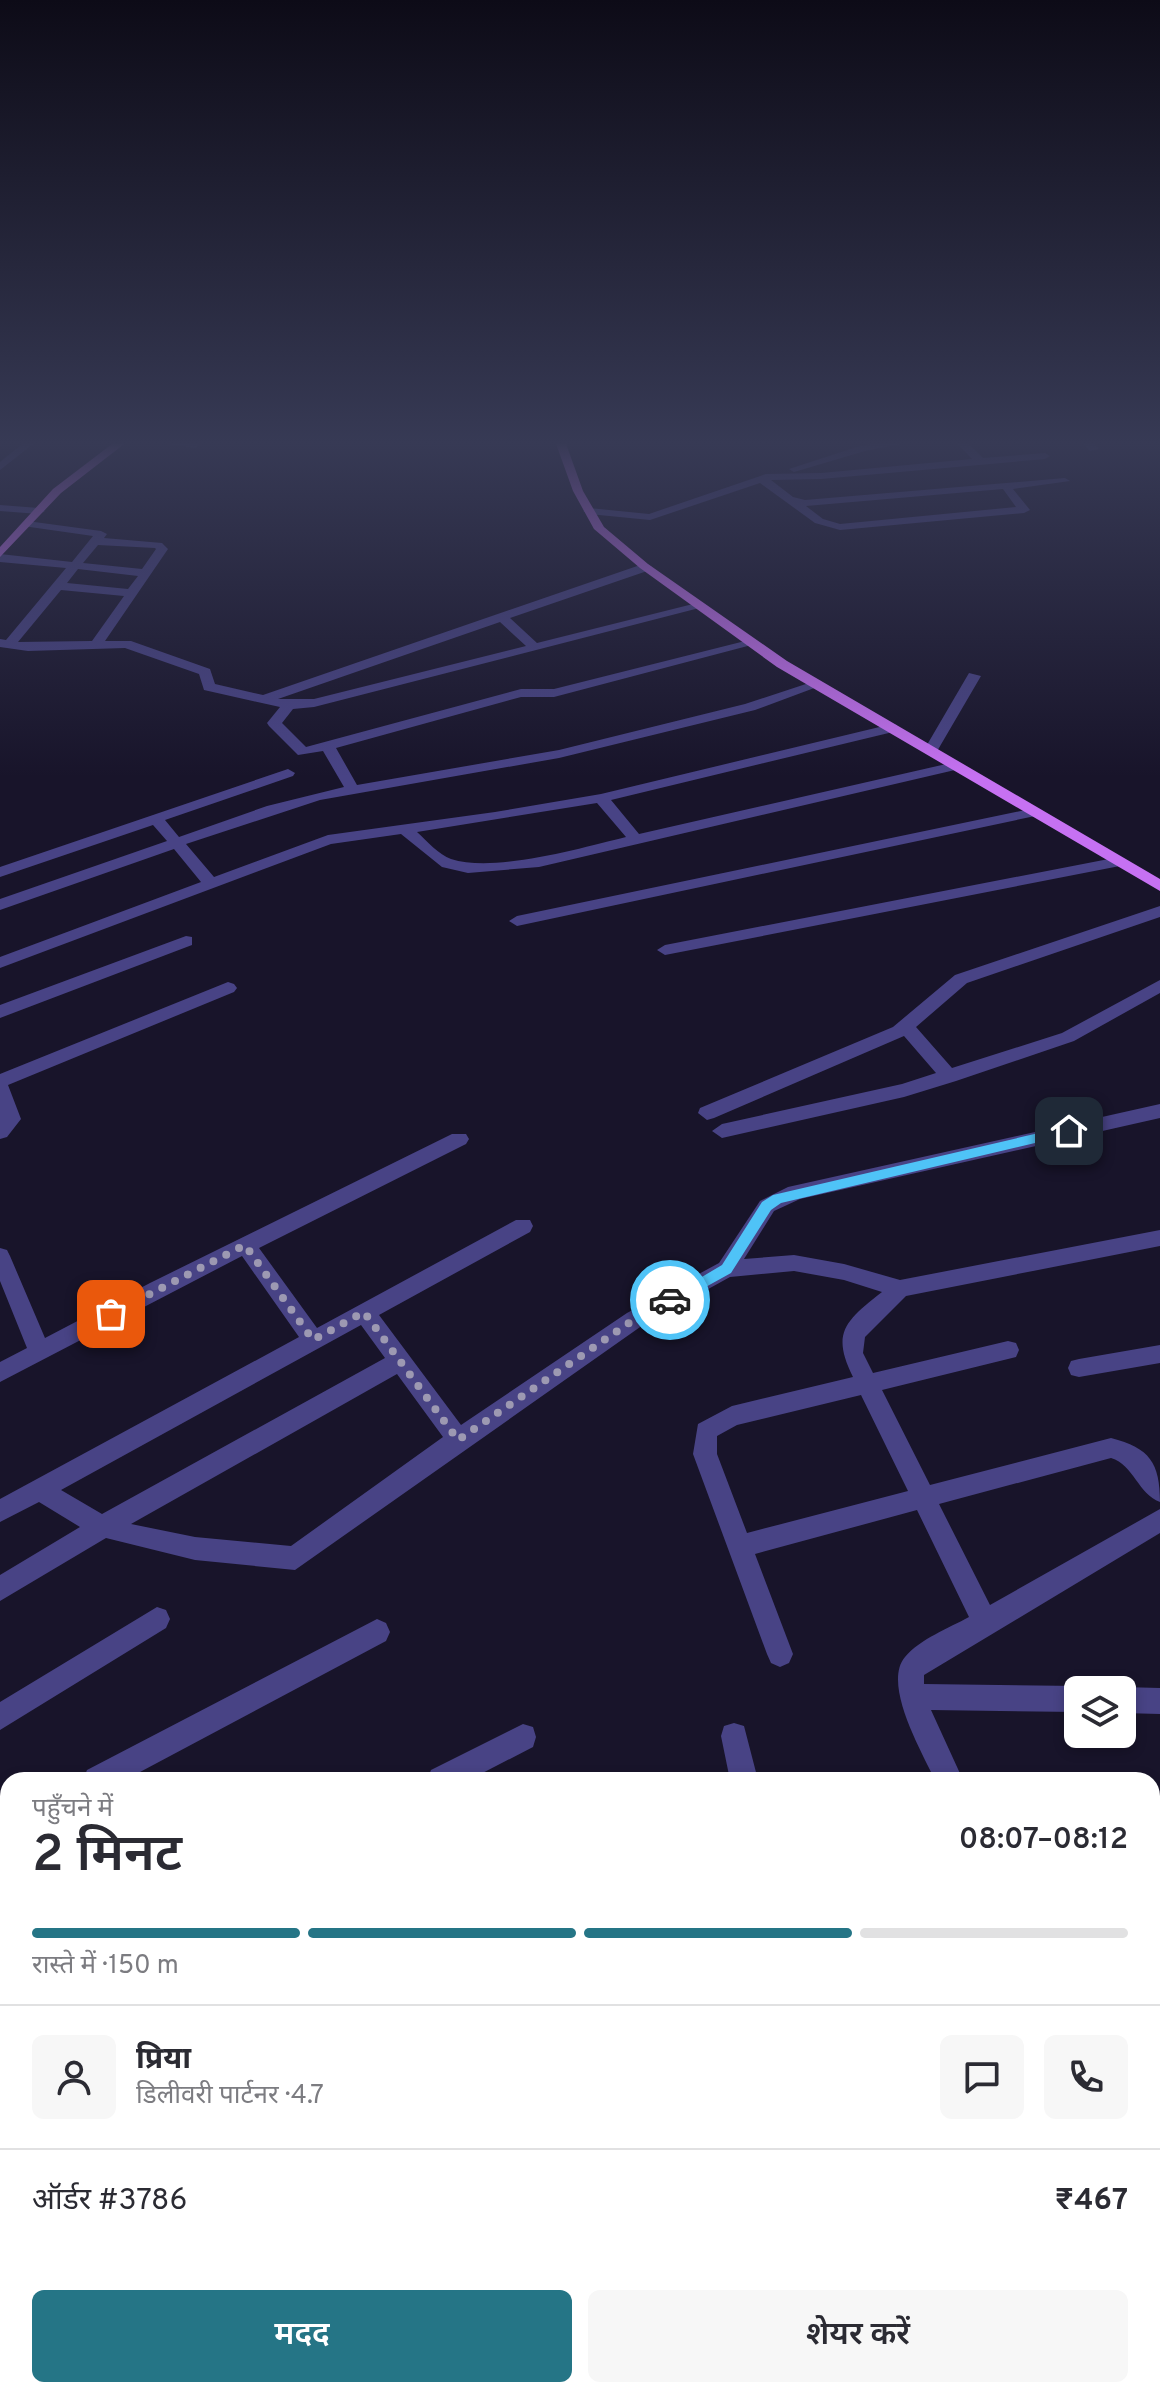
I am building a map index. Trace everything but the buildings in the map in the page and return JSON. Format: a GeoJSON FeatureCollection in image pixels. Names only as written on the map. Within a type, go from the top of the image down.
{"type":"FeatureCollection","features":[{"type":"Feature","properties":{"kind":"main road"},"geometry":{"type":"LineString","coordinates":[[629,553],[753,643],[818,684],[1160,886]]}},
{"type":"Feature","properties":{"kind":"street"},"geometry":{"type":"LineString","coordinates":[[4,644],[84,553]]}},
{"type":"Feature","properties":{"kind":"street"},"geometry":{"type":"LineString","coordinates":[[97,643],[160,553]]}},
{"type":"Feature","properties":{"kind":"street"},"geometry":{"type":"LineString","coordinates":[[0,556],[148,573]]}},
{"type":"Feature","properties":{"kind":"street"},"geometry":{"type":"LineString","coordinates":[[264,699],[646,567]]}},
{"type":"Feature","properties":{"kind":"street"},"geometry":{"type":"LineString","coordinates":[[57,586],[134,593]]}},
{"type":"Feature","properties":{"kind":"street"},"geometry":{"type":"LineString","coordinates":[[4,644],[126,644],[205,672],[209,687],[289,705],[314,703],[701,606]]}},
{"type":"Feature","properties":{"kind":"street"},"geometry":{"type":"LineString","coordinates":[[502,617],[535,648]]}},
{"type":"Feature","properties":{"kind":"street"},"geometry":{"type":"LineString","coordinates":[[289,705],[274,723],[303,752],[521,693],[554,693],[753,643]]}},
{"type":"Feature","properties":{"kind":"street"},"geometry":{"type":"LineString","coordinates":[[931,750],[974,676]]}},
{"type":"Feature","properties":{"kind":"street"},"geometry":{"type":"LineString","coordinates":[[0,905],[272,809],[353,790],[559,754],[750,707],[818,684]]}},
{"type":"Feature","properties":{"kind":"street"},"geometry":{"type":"LineString","coordinates":[[0,963],[328,840],[601,798],[892,728]]}},
{"type":"Feature","properties":{"kind":"street"},"geometry":{"type":"LineString","coordinates":[[327,745],[353,790]]}},
{"type":"Feature","properties":{"kind":"street"},"geometry":{"type":"LineString","coordinates":[[405,830],[442,862],[468,868],[539,862],[955,766]]}},
{"type":"Feature","properties":{"kind":"street"},"geometry":{"type":"LineString","coordinates":[[0,872],[288,773]]}},
{"type":"Feature","properties":{"kind":"street"},"geometry":{"type":"LineString","coordinates":[[601,798],[637,841]]}},
{"type":"Feature","properties":{"kind":"street"},"geometry":{"type":"LineString","coordinates":[[517,921],[1035,812]]}},
{"type":"Feature","properties":{"kind":"street"},"geometry":{"type":"LineString","coordinates":[[156,819],[211,883]]}},
{"type":"Feature","properties":{"kind":"street"},"geometry":{"type":"LineString","coordinates":[[665,950],[1119,862]]}},
{"type":"Feature","properties":{"kind":"street"},"geometry":{"type":"LineString","coordinates":[[707,1113],[906,1027],[961,979],[1160,911]]}},
{"type":"Feature","properties":{"kind":"street"},"geometry":{"type":"LineString","coordinates":[[0,1012],[186,941]]}},
{"type":"Feature","properties":{"kind":"street"},"geometry":{"type":"LineString","coordinates":[[722,1131],[904,1090],[949,1076],[1076,1033],[1160,986]]}},
{"type":"Feature","properties":{"kind":"street"},"geometry":{"type":"LineString","coordinates":[[0,1081],[228,988]]}},
{"type":"Feature","properties":{"kind":"street"},"geometry":{"type":"LineString","coordinates":[[906,1027],[949,1076]]}},
{"type":"Feature","properties":{"kind":"street"},"geometry":{"type":"LineString","coordinates":[[0,1088],[12,1119],[0,1132]]}},
{"type":"Feature","properties":{"kind":"street"},"geometry":{"type":"LineString","coordinates":[[726,1269],[767,1206],[786,1195],[1160,1111]]}},
{"type":"Feature","properties":{"kind":"street"},"geometry":{"type":"LineString","coordinates":[[0,1373],[245,1245],[459,1139]]}},
{"type":"Feature","properties":{"kind":"street"},"geometry":{"type":"LineString","coordinates":[[0,1511],[523,1226]]}},
{"type":"Feature","properties":{"kind":"street"},"geometry":{"type":"LineString","coordinates":[[40,1489],[61,1508],[169,1546],[295,1558],[458,1440],[635,1319],[726,1269],[794,1263],[844,1272],[900,1289],[1160,1238]]}},
{"type":"Feature","properties":{"kind":"street"},"geometry":{"type":"LineString","coordinates":[[245,1245],[313,1340]]}},
{"type":"Feature","properties":{"kind":"street"},"geometry":{"type":"LineString","coordinates":[[0,1256],[6,1286],[40,1352]]}},
{"type":"Feature","properties":{"kind":"street"},"geometry":{"type":"LineString","coordinates":[[900,1289],[854,1332],[850,1341],[921,1497],[985,1622]]}},
{"type":"Feature","properties":{"kind":"street"},"geometry":{"type":"LineString","coordinates":[[364,1312],[458,1440]]}},
{"type":"Feature","properties":{"kind":"street"},"geometry":{"type":"LineString","coordinates":[[780,1654],[705,1454],[706,1431],[732,1416],[1008,1350]]}},
{"type":"Feature","properties":{"kind":"street"},"geometry":{"type":"LineString","coordinates":[[1079,1368],[1160,1354]]}},
{"type":"Feature","properties":{"kind":"street"},"geometry":{"type":"LineString","coordinates":[[0,1589],[107,1524],[400,1361]]}},
{"type":"Feature","properties":{"kind":"street"},"geometry":{"type":"LineString","coordinates":[[740,1546],[1111,1448],[1129,1453],[1160,1491]]}},
{"type":"Feature","properties":{"kind":"street"},"geometry":{"type":"LineString","coordinates":[[946,1772],[913,1697],[912,1670],[920,1661],[1160,1520]]}},
{"type":"Feature","properties":{"kind":"street"},"geometry":{"type":"LineString","coordinates":[[0,1717],[157,1619]]}},
{"type":"Feature","properties":{"kind":"street"},"geometry":{"type":"LineString","coordinates":[[112,1772],[377,1632]]}},
{"type":"Feature","properties":{"kind":"street"},"geometry":{"type":"LineString","coordinates":[[913,1697],[1064,1699]]}},
{"type":"Feature","properties":{"kind":"street"},"geometry":{"type":"LineString","coordinates":[[1136,1700],[1160,1701]]}},
{"type":"Feature","properties":{"kind":"street"},"geometry":{"type":"LineString","coordinates":[[734,1736],[742,1772]]}},
{"type":"Feature","properties":{"kind":"street"},"geometry":{"type":"LineString","coordinates":[[456,1772],[523,1737]]}},
{"type":"Feature","properties":{"kind":"way so far"},"geometry":{"type":"LineString","coordinates":[[111,1314],[245,1245],[313,1340],[364,1312],[458,1440],[635,1319],[670,1300]]}},
{"type":"Feature","properties":{"kind":"route"},"geometry":{"type":"LineString","coordinates":[[670,1300],[726,1269],[767,1206],[777,1199],[795,1192],[1069,1131]]}}]}
